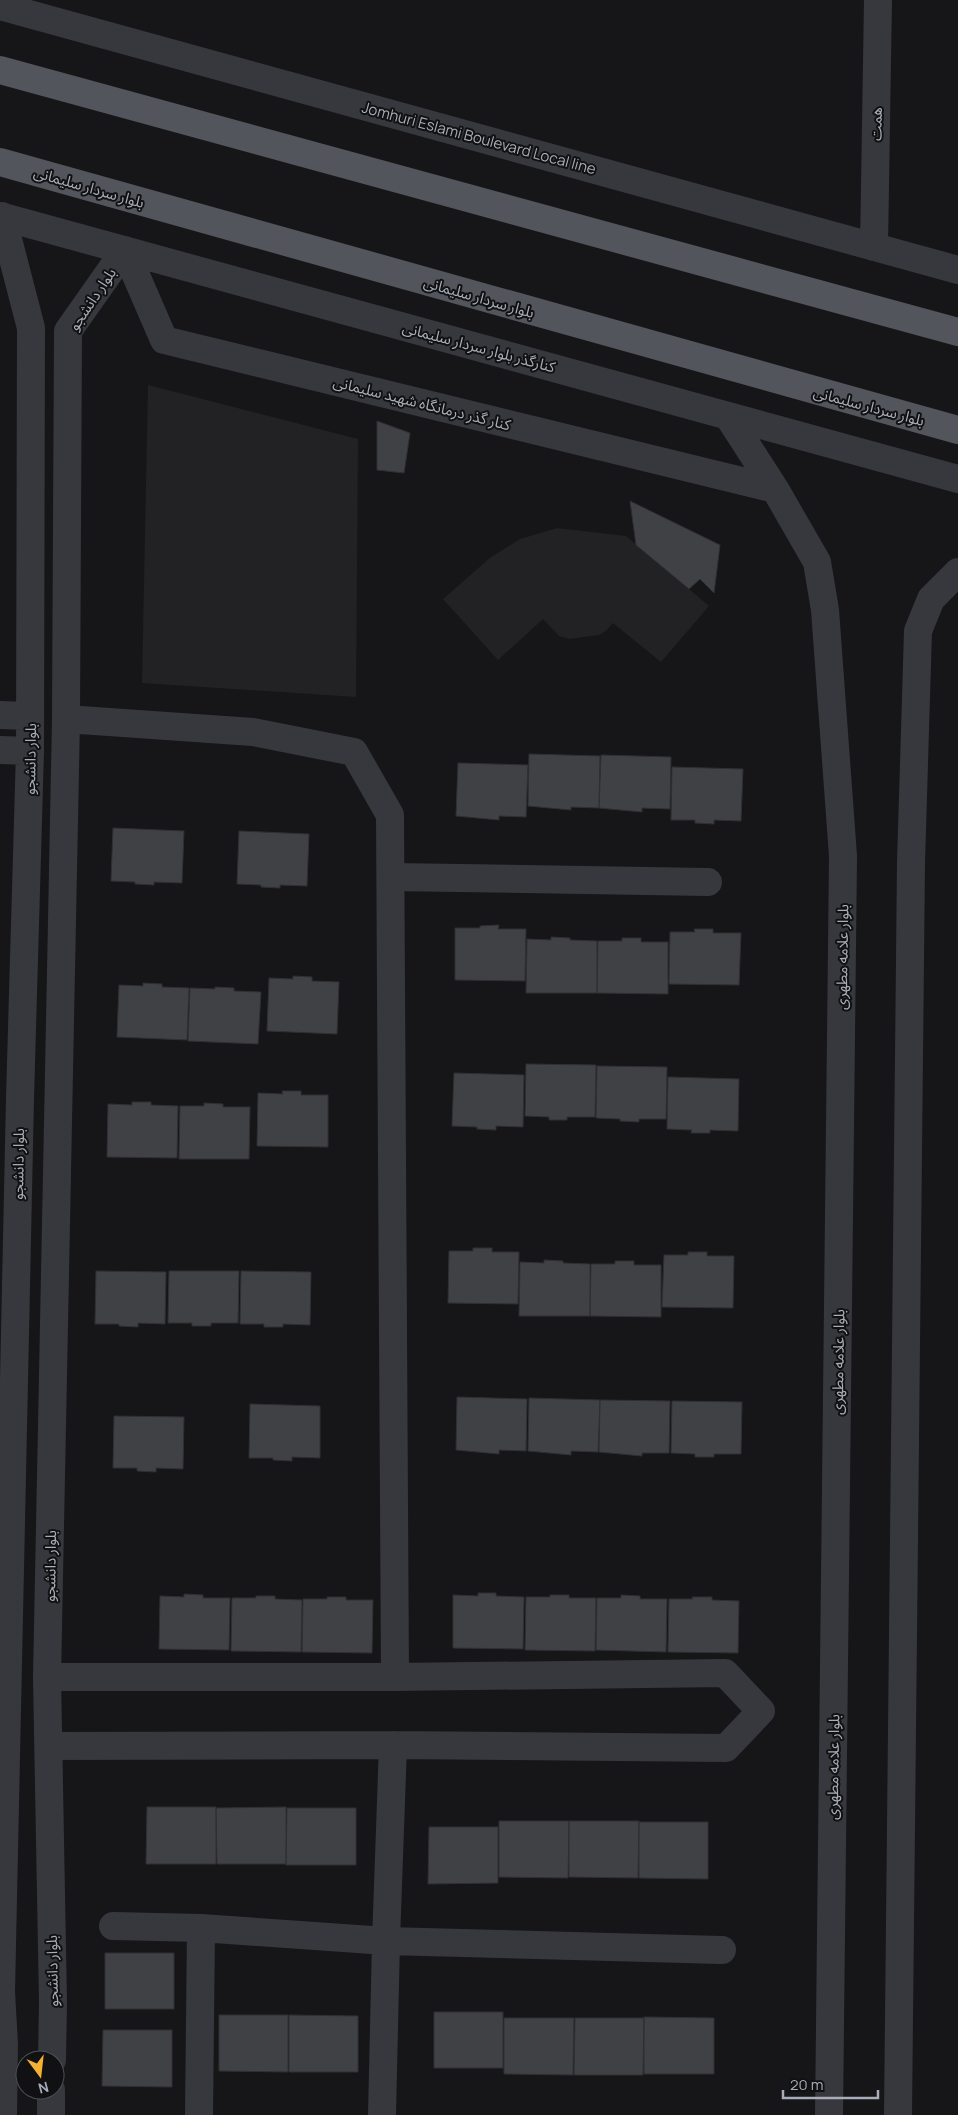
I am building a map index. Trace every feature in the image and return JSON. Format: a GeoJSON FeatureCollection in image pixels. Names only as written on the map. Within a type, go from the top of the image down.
{"type":"FeatureCollection","features":[{"type":"Feature","properties":{"kind":"main road"},"geometry":{"type":"LineString","coordinates":[[0,70],[958,332]]}},
{"type":"Feature","properties":{"kind":"main road","name":"بلوار سردار سلیمانی"},"geometry":{"type":"LineString","coordinates":[[0,162],[958,430]]}},
{"type":"Feature","properties":{"kind":"street","name":"همت"},"geometry":{"type":"LineString","coordinates":[[874,247],[878,0]]}},
{"type":"Feature","properties":{"kind":"street","name":"Jomhuri Eslami Boulevard Local line"},"geometry":{"type":"LineString","coordinates":[[0,6],[958,270]]}},
{"type":"Feature","properties":{"kind":"street","name":"کنارگذر بلوار سردار سلیمانی"},"geometry":{"type":"LineString","coordinates":[[1,216],[958,478]]}},
{"type":"Feature","properties":{"kind":"street","name":"بلوار دانشجو"},"geometry":{"type":"LineString","coordinates":[[1,216],[31,328],[30,751],[10,1098],[2,1992],[3,2115]]}},
{"type":"Feature","properties":{"kind":"street","name":"بلوار دانشجو"},"geometry":{"type":"LineString","coordinates":[[52,2050],[47,1676],[66,719],[68,331],[125,250]]}},
{"type":"Feature","properties":{"kind":"street","name":"کنار گذر درمانگاه شهید سلیمانی"},"geometry":{"type":"LineString","coordinates":[[125,250],[164,340],[775,489]]}},
{"type":"Feature","properties":{"kind":"street"},"geometry":{"type":"LineString","coordinates":[[31,328],[44,317],[60,320],[68,331]]}},
{"type":"Feature","properties":{"kind":"street","name":"بلوار علامه مطهری"},"geometry":{"type":"LineString","coordinates":[[728,416],[775,489],[817,562],[826,610],[843,856],[829,2115]]}},
{"type":"Feature","properties":{"kind":"street"},"geometry":{"type":"LineString","coordinates":[[898,2115],[911,863],[918,630],[931,599],[958,572]]}},
{"type":"Feature","properties":{"kind":"street"},"geometry":{"type":"LineString","coordinates":[[0,715],[30,716]]}},
{"type":"Feature","properties":{"kind":"street"},"geometry":{"type":"LineString","coordinates":[[66,719],[253,732],[354,752],[390,815],[392,877],[395,1677]]}},
{"type":"Feature","properties":{"kind":"street"},"geometry":{"type":"LineString","coordinates":[[0,750],[30,751]]}},
{"type":"Feature","properties":{"kind":"street"},"geometry":{"type":"LineString","coordinates":[[392,877],[708,882]]}},
{"type":"Feature","properties":{"kind":"street"},"geometry":{"type":"LineString","coordinates":[[47,1676],[395,1677],[725,1673],[760,1711],[726,1748],[394,1745],[49,1746]]}},
{"type":"Feature","properties":{"kind":"street"},"geometry":{"type":"LineString","coordinates":[[382,2115],[386,1941],[394,1745]]}},
{"type":"Feature","properties":{"kind":"street"},"geometry":{"type":"LineString","coordinates":[[113,1926],[201,1928],[386,1941],[722,1950]]}},
{"type":"Feature","properties":{"kind":"street"},"geometry":{"type":"LineString","coordinates":[[199,2115],[201,1928]]}},
{"type":"Feature","properties":{"kind":"street"},"geometry":{"type":"LineString","coordinates":[[51,2100],[51,2115]]}},
{"type":"Feature","properties":{"kind":"shaded area"},"geometry":{"type":"Polygon","coordinates":[[[148,385],[358,439],[356,697],[142,683],[148,385]]]}},
{"type":"Feature","properties":{"kind":"shaded area"},"geometry":{"type":"Polygon","coordinates":[[[557,528],[626,536],[709,606],[661,662],[613,623],[606,631],[599,635],[569,639],[559,636],[543,619],[498,660],[443,599],[491,557],[520,539],[557,528]]]}},
{"type":"Feature","properties":{"kind":"building"},"geometry":{"type":"Polygon","coordinates":[[[377,421],[410,433],[404,473],[377,470],[377,421]]]}},
{"type":"Feature","properties":{"kind":"building"},"geometry":{"type":"Polygon","coordinates":[[[630,501],[720,545],[714,593],[700,579],[689,589],[636,545],[630,501]]]}},
{"type":"Feature","properties":{"kind":"building"},"geometry":{"type":"Polygon","coordinates":[[[529,754],[600,756],[599,808],[571,807],[571,810],[528,806],[529,754]]]}},
{"type":"Feature","properties":{"kind":"building"},"geometry":{"type":"Polygon","coordinates":[[[601,755],[671,757],[670,809],[642,808],[642,812],[599,808],[601,755]]]}},
{"type":"Feature","properties":{"kind":"building"},"geometry":{"type":"Polygon","coordinates":[[[458,763],[528,765],[526,817],[499,816],[499,820],[456,816],[458,763]]]}},
{"type":"Feature","properties":{"kind":"building"},"geometry":{"type":"Polygon","coordinates":[[[672,767],[743,769],[741,821],[714,820],[714,824],[695,823],[695,820],[671,820],[672,767]]]}},
{"type":"Feature","properties":{"kind":"building"},"geometry":{"type":"Polygon","coordinates":[[[113,828],[184,831],[182,883],[154,882],[154,885],[111,881],[113,828]]]}},
{"type":"Feature","properties":{"kind":"building"},"geometry":{"type":"Polygon","coordinates":[[[239,831],[309,834],[307,886],[280,885],[280,888],[237,884],[239,831]]]}},
{"type":"Feature","properties":{"kind":"building"},"geometry":{"type":"Polygon","coordinates":[[[499,925],[498,929],[526,929],[525,981],[455,980],[455,928],[480,928],[480,926],[499,925]]]}},
{"type":"Feature","properties":{"kind":"building"},"geometry":{"type":"Polygon","coordinates":[[[694,929],[713,929],[713,933],[741,933],[739,985],[669,984],[670,932],[695,932],[694,929]]]}},
{"type":"Feature","properties":{"kind":"building"},"geometry":{"type":"Polygon","coordinates":[[[551,937],[597,941],[597,993],[526,993],[527,939],[551,940],[551,937]]]}},
{"type":"Feature","properties":{"kind":"building"},"geometry":{"type":"Polygon","coordinates":[[[622,938],[641,938],[641,942],[668,942],[668,994],[597,993],[598,941],[622,941],[622,938]]]}},
{"type":"Feature","properties":{"kind":"building"},"geometry":{"type":"Polygon","coordinates":[[[293,976],[312,977],[312,981],[339,982],[337,1034],[267,1031],[269,978],[293,979],[293,976]]]}},
{"type":"Feature","properties":{"kind":"building"},"geometry":{"type":"Polygon","coordinates":[[[143,983],[162,984],[162,987],[189,988],[187,1040],[117,1037],[119,985],[143,986],[143,983]]]}},
{"type":"Feature","properties":{"kind":"building"},"geometry":{"type":"Polygon","coordinates":[[[215,987],[234,988],[234,991],[261,992],[258,1044],[188,1041],[190,988],[215,989],[215,987]]]}},
{"type":"Feature","properties":{"kind":"building"},"geometry":{"type":"Polygon","coordinates":[[[526,1064],[596,1065],[595,1117],[567,1117],[567,1120],[549,1120],[549,1117],[525,1116],[526,1064]]]}},
{"type":"Feature","properties":{"kind":"building"},"geometry":{"type":"Polygon","coordinates":[[[597,1066],[667,1067],[666,1119],[639,1119],[639,1122],[596,1118],[597,1066]]]}},
{"type":"Feature","properties":{"kind":"building"},"geometry":{"type":"Polygon","coordinates":[[[454,1073],[524,1075],[523,1127],[496,1126],[496,1130],[452,1126],[454,1073]]]}},
{"type":"Feature","properties":{"kind":"building"},"geometry":{"type":"Polygon","coordinates":[[[668,1077],[739,1079],[738,1131],[710,1130],[710,1133],[691,1133],[692,1130],[667,1129],[668,1077]]]}},
{"type":"Feature","properties":{"kind":"building"},"geometry":{"type":"Polygon","coordinates":[[[282,1091],[301,1091],[301,1095],[328,1095],[328,1147],[257,1146],[258,1093],[283,1094],[282,1091]]]}},
{"type":"Feature","properties":{"kind":"building"},"geometry":{"type":"Polygon","coordinates":[[[132,1102],[151,1102],[151,1105],[178,1106],[177,1158],[107,1157],[108,1104],[132,1105],[132,1102]]]}},
{"type":"Feature","properties":{"kind":"building"},"geometry":{"type":"Polygon","coordinates":[[[204,1103],[223,1104],[223,1107],[250,1107],[249,1159],[179,1159],[180,1106],[204,1106],[204,1103]]]}},
{"type":"Feature","properties":{"kind":"building"},"geometry":{"type":"Polygon","coordinates":[[[473,1248],[492,1248],[492,1252],[519,1252],[518,1304],[448,1303],[449,1251],[473,1251],[473,1248]]]}},
{"type":"Feature","properties":{"kind":"building"},"geometry":{"type":"Polygon","coordinates":[[[688,1252],[707,1252],[707,1256],[734,1256],[733,1308],[662,1307],[664,1255],[688,1255],[688,1252]]]}},
{"type":"Feature","properties":{"kind":"building"},"geometry":{"type":"Polygon","coordinates":[[[544,1260],[590,1264],[590,1316],[519,1316],[520,1262],[544,1263],[544,1260]]]}},
{"type":"Feature","properties":{"kind":"building"},"geometry":{"type":"Polygon","coordinates":[[[615,1261],[634,1261],[634,1265],[661,1265],[661,1317],[590,1316],[591,1264],[615,1264],[615,1261]]]}},
{"type":"Feature","properties":{"kind":"building"},"geometry":{"type":"Polygon","coordinates":[[[96,1271],[166,1272],[165,1324],[138,1323],[138,1327],[119,1326],[119,1324],[95,1324],[96,1271]]]}},
{"type":"Feature","properties":{"kind":"building"},"geometry":{"type":"Polygon","coordinates":[[[169,1271],[239,1271],[238,1323],[211,1323],[211,1326],[192,1326],[192,1323],[168,1323],[169,1271]]]}},
{"type":"Feature","properties":{"kind":"building"},"geometry":{"type":"Polygon","coordinates":[[[241,1271],[311,1272],[310,1325],[283,1324],[283,1327],[264,1327],[264,1324],[240,1324],[241,1271]]]}},
{"type":"Feature","properties":{"kind":"building"},"geometry":{"type":"Polygon","coordinates":[[[457,1397],[527,1399],[526,1451],[499,1450],[499,1454],[456,1450],[457,1397]]]}},
{"type":"Feature","properties":{"kind":"building"},"geometry":{"type":"Polygon","coordinates":[[[529,1398],[600,1400],[598,1452],[571,1451],[571,1455],[528,1451],[529,1398]]]}},
{"type":"Feature","properties":{"kind":"building"},"geometry":{"type":"Polygon","coordinates":[[[600,1400],[670,1401],[669,1453],[642,1453],[642,1456],[599,1452],[600,1400]]]}},
{"type":"Feature","properties":{"kind":"building"},"geometry":{"type":"Polygon","coordinates":[[[672,1401],[742,1402],[741,1454],[714,1454],[714,1457],[695,1457],[695,1454],[671,1453],[672,1401]]]}},
{"type":"Feature","properties":{"kind":"building"},"geometry":{"type":"Polygon","coordinates":[[[250,1404],[320,1406],[320,1458],[292,1457],[292,1461],[273,1460],[273,1458],[249,1458],[250,1404]]]}},
{"type":"Feature","properties":{"kind":"building"},"geometry":{"type":"Polygon","coordinates":[[[114,1416],[184,1417],[183,1469],[156,1468],[156,1472],[137,1471],[137,1468],[113,1468],[114,1416]]]}},
{"type":"Feature","properties":{"kind":"building"},"geometry":{"type":"Polygon","coordinates":[[[478,1593],[496,1593],[496,1596],[524,1597],[523,1649],[453,1648],[453,1595],[478,1596],[478,1593]]]}},
{"type":"Feature","properties":{"kind":"building"},"geometry":{"type":"Polygon","coordinates":[[[184,1594],[203,1595],[203,1598],[230,1598],[229,1650],[159,1649],[160,1596],[184,1597],[184,1594]]]}},
{"type":"Feature","properties":{"kind":"building"},"geometry":{"type":"Polygon","coordinates":[[[550,1595],[569,1595],[569,1598],[596,1598],[595,1651],[525,1650],[526,1597],[550,1597],[550,1595]]]}},
{"type":"Feature","properties":{"kind":"building"},"geometry":{"type":"Polygon","coordinates":[[[621,1595],[640,1596],[640,1599],[667,1599],[666,1652],[596,1650],[597,1598],[621,1598],[621,1595]]]}},
{"type":"Feature","properties":{"kind":"building"},"geometry":{"type":"Polygon","coordinates":[[[256,1596],[275,1596],[275,1599],[302,1600],[301,1652],[231,1651],[232,1598],[256,1598],[256,1596]]]}},
{"type":"Feature","properties":{"kind":"building"},"geometry":{"type":"Polygon","coordinates":[[[327,1597],[346,1597],[346,1600],[373,1600],[372,1653],[302,1652],[303,1599],[327,1599],[327,1597]]]}},
{"type":"Feature","properties":{"kind":"building"},"geometry":{"type":"Polygon","coordinates":[[[692,1597],[712,1597],[712,1600],[739,1601],[738,1653],[668,1652],[669,1599],[693,1599],[692,1597]]]}},
{"type":"Feature","properties":{"kind":"building"},"geometry":{"type":"Polygon","coordinates":[[[147,1807],[216,1807],[216,1864],[146,1864],[147,1807]]]}},
{"type":"Feature","properties":{"kind":"building"},"geometry":{"type":"Polygon","coordinates":[[[286,1807],[286,1864],[217,1864],[216,1808],[286,1807]]]}},
{"type":"Feature","properties":{"kind":"building"},"geometry":{"type":"Polygon","coordinates":[[[287,1808],[356,1808],[356,1865],[286,1865],[287,1808]]]}},
{"type":"Feature","properties":{"kind":"building"},"geometry":{"type":"Polygon","coordinates":[[[499,1821],[569,1821],[568,1878],[499,1877],[499,1821]]]}},
{"type":"Feature","properties":{"kind":"building"},"geometry":{"type":"Polygon","coordinates":[[[569,1821],[639,1821],[638,1878],[569,1877],[569,1821]]]}},
{"type":"Feature","properties":{"kind":"building"},"geometry":{"type":"Polygon","coordinates":[[[639,1822],[708,1822],[708,1879],[639,1878],[639,1822]]]}},
{"type":"Feature","properties":{"kind":"building"},"geometry":{"type":"Polygon","coordinates":[[[429,1827],[498,1827],[498,1883],[428,1884],[429,1827]]]}},
{"type":"Feature","properties":{"kind":"building"},"geometry":{"type":"Polygon","coordinates":[[[105,1953],[174,1953],[174,2009],[105,2009],[105,1953]]]}},
{"type":"Feature","properties":{"kind":"building"},"geometry":{"type":"Polygon","coordinates":[[[434,2012],[503,2012],[503,2068],[434,2068],[434,2012]]]}},
{"type":"Feature","properties":{"kind":"building"},"geometry":{"type":"Polygon","coordinates":[[[219,2015],[288,2015],[288,2072],[219,2071],[219,2015]]]}},
{"type":"Feature","properties":{"kind":"building"},"geometry":{"type":"Polygon","coordinates":[[[289,2015],[358,2016],[358,2072],[289,2072],[289,2015]]]}},
{"type":"Feature","properties":{"kind":"building"},"geometry":{"type":"Polygon","coordinates":[[[644,2017],[714,2018],[714,2074],[644,2074],[644,2017]]]}},
{"type":"Feature","properties":{"kind":"building"},"geometry":{"type":"Polygon","coordinates":[[[504,2018],[574,2018],[573,2075],[504,2074],[504,2018]]]}},
{"type":"Feature","properties":{"kind":"building"},"geometry":{"type":"Polygon","coordinates":[[[575,2018],[644,2018],[643,2075],[574,2075],[575,2018]]]}},
{"type":"Feature","properties":{"kind":"building"},"geometry":{"type":"Polygon","coordinates":[[[103,2030],[172,2030],[172,2087],[102,2086],[103,2030]]]}}]}
